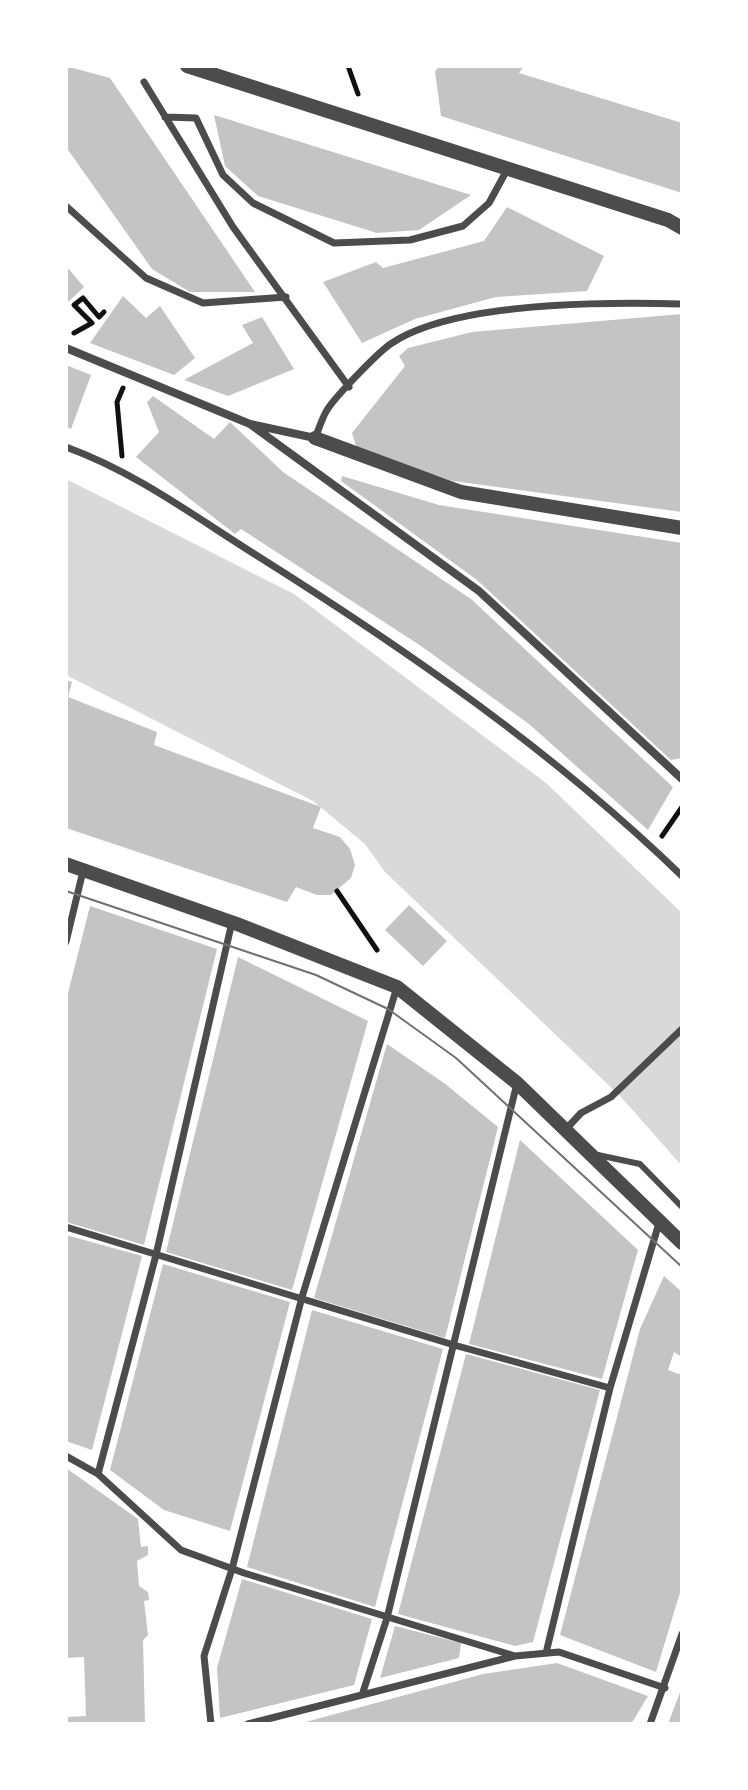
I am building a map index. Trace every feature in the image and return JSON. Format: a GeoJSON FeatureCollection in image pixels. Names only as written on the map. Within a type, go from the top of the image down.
{"type":"FeatureCollection","features":[{"type":"Feature","properties":{"kind":"street"},"geometry":{"type":"LineString","coordinates":[[187,66],[675,221],[682,228]]}},
{"type":"Feature","properties":{"kind":"street"},"geometry":{"type":"LineString","coordinates":[[212,66],[227,78]]}},
{"type":"Feature","properties":{"kind":"street"},"geometry":{"type":"LineString","coordinates":[[144,82],[233,227],[349,387]]}},
{"type":"Feature","properties":{"kind":"street"},"geometry":{"type":"LineString","coordinates":[[165,117],[196,118],[223,175],[253,203],[334,243],[410,240],[463,226],[489,203],[508,168]]}},
{"type":"Feature","properties":{"kind":"street"},"geometry":{"type":"LineString","coordinates":[[66,206],[146,278],[203,303],[286,297]]}},
{"type":"Feature","properties":{"kind":"street"},"geometry":{"type":"LineString","coordinates":[[315,438],[328,409],[391,344],[453,321],[509,310],[594,302],[682,304]]}},
{"type":"Feature","properties":{"kind":"street"},"geometry":{"type":"LineString","coordinates":[[66,348],[250,424],[315,438],[461,492],[682,528]]}},
{"type":"Feature","properties":{"kind":"street"},"geometry":{"type":"LineString","coordinates":[[250,424],[479,591],[682,779]]}},
{"type":"Feature","properties":{"kind":"street"},"geometry":{"type":"LineString","coordinates":[[66,447],[119,468],[366,623],[521,735],[614,810],[682,876]]}},
{"type":"Feature","properties":{"kind":"street"},"geometry":{"type":"LineString","coordinates":[[66,864],[232,922],[397,987],[517,1083],[567,1128],[682,1243]]}},
{"type":"Feature","properties":{"kind":"street"},"geometry":{"type":"LineString","coordinates":[[66,942],[83,871]]}},
{"type":"Feature","properties":{"kind":"street"},"geometry":{"type":"LineString","coordinates":[[98,1474],[156,1255],[232,922]]}},
{"type":"Feature","properties":{"kind":"street"},"geometry":{"type":"LineString","coordinates":[[211,1724],[204,1656],[232,1569],[302,1297],[397,987]]}},
{"type":"Feature","properties":{"kind":"street"},"geometry":{"type":"LineString","coordinates":[[567,1128],[581,1113],[611,1097],[682,1029]]}},
{"type":"Feature","properties":{"kind":"street"},"geometry":{"type":"LineString","coordinates":[[363,1692],[387,1618],[517,1083]]}},
{"type":"Feature","properties":{"kind":"street"},"geometry":{"type":"LineString","coordinates":[[546,1653],[610,1388],[659,1223]]}},
{"type":"Feature","properties":{"kind":"street"},"geometry":{"type":"LineString","coordinates":[[66,1227],[454,1345],[610,1388]]}},
{"type":"Feature","properties":{"kind":"street"},"geometry":{"type":"LineString","coordinates":[[66,1456],[98,1474],[181,1550],[232,1569],[515,1656]]}},
{"type":"Feature","properties":{"kind":"street"},"geometry":{"type":"LineString","coordinates":[[650,1724],[682,1634]]}},
{"type":"Feature","properties":{"kind":"street"},"geometry":{"type":"LineString","coordinates":[[248,1724],[363,1692],[515,1656],[546,1653],[559,1652],[665,1688]]}},
{"type":"Feature","properties":{"kind":"lane"},"geometry":{"type":"LineString","coordinates":[[594,1155],[640,1164],[682,1207]]}},
{"type":"Feature","properties":{"kind":"path"},"geometry":{"type":"LineString","coordinates":[[348,66],[358,94]]}},
{"type":"Feature","properties":{"kind":"path"},"geometry":{"type":"LineString","coordinates":[[66,337],[92,323],[74,305],[83,298],[99,317],[104,312]]}},
{"type":"Feature","properties":{"kind":"path"},"geometry":{"type":"LineString","coordinates":[[123,449],[117,402],[133,374]]}},
{"type":"Feature","properties":{"kind":"path"},"geometry":{"type":"LineString","coordinates":[[668,830],[682,807]]}},
{"type":"Feature","properties":{"kind":"path"},"geometry":{"type":"LineString","coordinates":[[337,891],[377,950]]}},
{"type":"Feature","properties":{"kind":"shaded area"},"geometry":{"type":"Polygon","coordinates":[[[66,479],[294,594],[546,783],[682,913],[682,1166],[621,1097],[385,872],[365,844],[313,801],[66,675],[66,479]]]}},
{"type":"Feature","properties":{"kind":"building"},"geometry":{"type":"Polygon","coordinates":[[[66,66],[110,78],[255,292],[190,292],[152,269],[66,147],[66,66]]]}},
{"type":"Feature","properties":{"kind":"building"},"geometry":{"type":"Polygon","coordinates":[[[440,66],[524,66],[519,73],[682,123],[682,193],[441,116],[435,71],[440,66]]]}},
{"type":"Feature","properties":{"kind":"building"},"geometry":{"type":"Polygon","coordinates":[[[214,115],[471,195],[419,230],[377,233],[258,196],[225,166],[214,115]]]}},
{"type":"Feature","properties":{"kind":"building"},"geometry":{"type":"Polygon","coordinates":[[[507,207],[604,256],[587,291],[496,297],[415,319],[362,343],[323,282],[376,262],[383,268],[484,241],[507,207]]]}},
{"type":"Feature","properties":{"kind":"building"},"geometry":{"type":"Polygon","coordinates":[[[66,266],[84,287],[66,304],[66,266]]]}},
{"type":"Feature","properties":{"kind":"building"},"geometry":{"type":"Polygon","coordinates":[[[123,296],[146,318],[160,306],[195,358],[174,375],[90,343],[123,296]]]}},
{"type":"Feature","properties":{"kind":"building"},"geometry":{"type":"Polygon","coordinates":[[[682,314],[682,512],[453,481],[357,449],[352,433],[405,366],[399,356],[408,348],[472,332],[682,314]]]}},
{"type":"Feature","properties":{"kind":"building"},"geometry":{"type":"Polygon","coordinates":[[[262,317],[294,369],[228,396],[184,380],[253,343],[242,325],[262,317]]]}},
{"type":"Feature","properties":{"kind":"building"},"geometry":{"type":"Polygon","coordinates":[[[66,365],[91,375],[71,429],[66,427],[66,365]]]}},
{"type":"Feature","properties":{"kind":"building"},"geometry":{"type":"Polygon","coordinates":[[[153,396],[214,439],[230,422],[283,472],[471,599],[673,787],[648,830],[529,724],[421,646],[241,529],[235,534],[136,457],[159,432],[147,402],[153,396]]]}},
{"type":"Feature","properties":{"kind":"building"},"geometry":{"type":"Polygon","coordinates":[[[342,476],[439,505],[682,543],[682,758],[671,760],[477,580],[341,481],[342,476]]]}},
{"type":"Feature","properties":{"kind":"building"},"geometry":{"type":"Polygon","coordinates":[[[66,680],[72,682],[68,697],[157,732],[154,745],[321,807],[313,828],[340,837],[350,849],[355,865],[351,878],[331,895],[317,895],[296,887],[287,902],[66,828],[66,680]]]}},
{"type":"Feature","properties":{"kind":"building"},"geometry":{"type":"Polygon","coordinates":[[[409,905],[447,941],[423,966],[385,930],[409,905]]]}},
{"type":"Feature","properties":{"kind":"building"},"geometry":{"type":"Polygon","coordinates":[[[90,906],[217,949],[144,1245],[66,1222],[66,1001],[90,906]]]}},
{"type":"Feature","properties":{"kind":"building"},"geometry":{"type":"Polygon","coordinates":[[[238,957],[368,1021],[292,1290],[166,1252],[238,957]]]}},
{"type":"Feature","properties":{"kind":"building"},"geometry":{"type":"Polygon","coordinates":[[[387,1044],[444,1083],[498,1127],[445,1338],[314,1298],[387,1044]]]}},
{"type":"Feature","properties":{"kind":"building"},"geometry":{"type":"Polygon","coordinates":[[[520,1140],[638,1250],[602,1379],[469,1344],[520,1140]]]}},
{"type":"Feature","properties":{"kind":"building"},"geometry":{"type":"Polygon","coordinates":[[[66,1235],[142,1256],[92,1450],[66,1441],[66,1235]]]}},
{"type":"Feature","properties":{"kind":"building"},"geometry":{"type":"Polygon","coordinates":[[[163,1264],[290,1302],[230,1531],[164,1510],[110,1470],[163,1264]]]}},
{"type":"Feature","properties":{"kind":"building"},"geometry":{"type":"Polygon","coordinates":[[[664,1276],[682,1292],[682,1357],[674,1352],[668,1370],[682,1375],[682,1586],[656,1672],[560,1635],[640,1329],[664,1276]]]}},
{"type":"Feature","properties":{"kind":"building"},"geometry":{"type":"Polygon","coordinates":[[[312,1310],[443,1349],[375,1607],[247,1567],[312,1310]]]}},
{"type":"Feature","properties":{"kind":"building"},"geometry":{"type":"Polygon","coordinates":[[[466,1354],[600,1390],[533,1642],[515,1646],[398,1614],[466,1354]]]}},
{"type":"Feature","properties":{"kind":"building"},"geometry":{"type":"Polygon","coordinates":[[[66,1468],[138,1519],[141,1547],[148,1546],[148,1555],[137,1561],[139,1586],[148,1592],[149,1600],[144,1601],[148,1635],[143,1640],[145,1724],[66,1724],[66,1717],[86,1716],[84,1657],[66,1658],[66,1468]]]}},
{"type":"Feature","properties":{"kind":"building"},"geometry":{"type":"Polygon","coordinates":[[[242,1579],[372,1619],[354,1685],[220,1718],[217,1668],[242,1579]]]}},
{"type":"Feature","properties":{"kind":"building"},"geometry":{"type":"Polygon","coordinates":[[[395,1626],[461,1643],[459,1658],[380,1678],[395,1626]]]}},
{"type":"Feature","properties":{"kind":"building"},"geometry":{"type":"Polygon","coordinates":[[[557,1663],[648,1696],[631,1724],[298,1724],[483,1674],[557,1663]]]}},
{"type":"Feature","properties":{"kind":"building"},"geometry":{"type":"Polygon","coordinates":[[[682,1687],[682,1724],[668,1724],[682,1687]]]}},
{"type":"Feature","properties":{"kind":"tram line"},"geometry":{"type":"LineString","coordinates":[[66,891],[316,975],[388,1009],[456,1058],[682,1267]]}}]}
